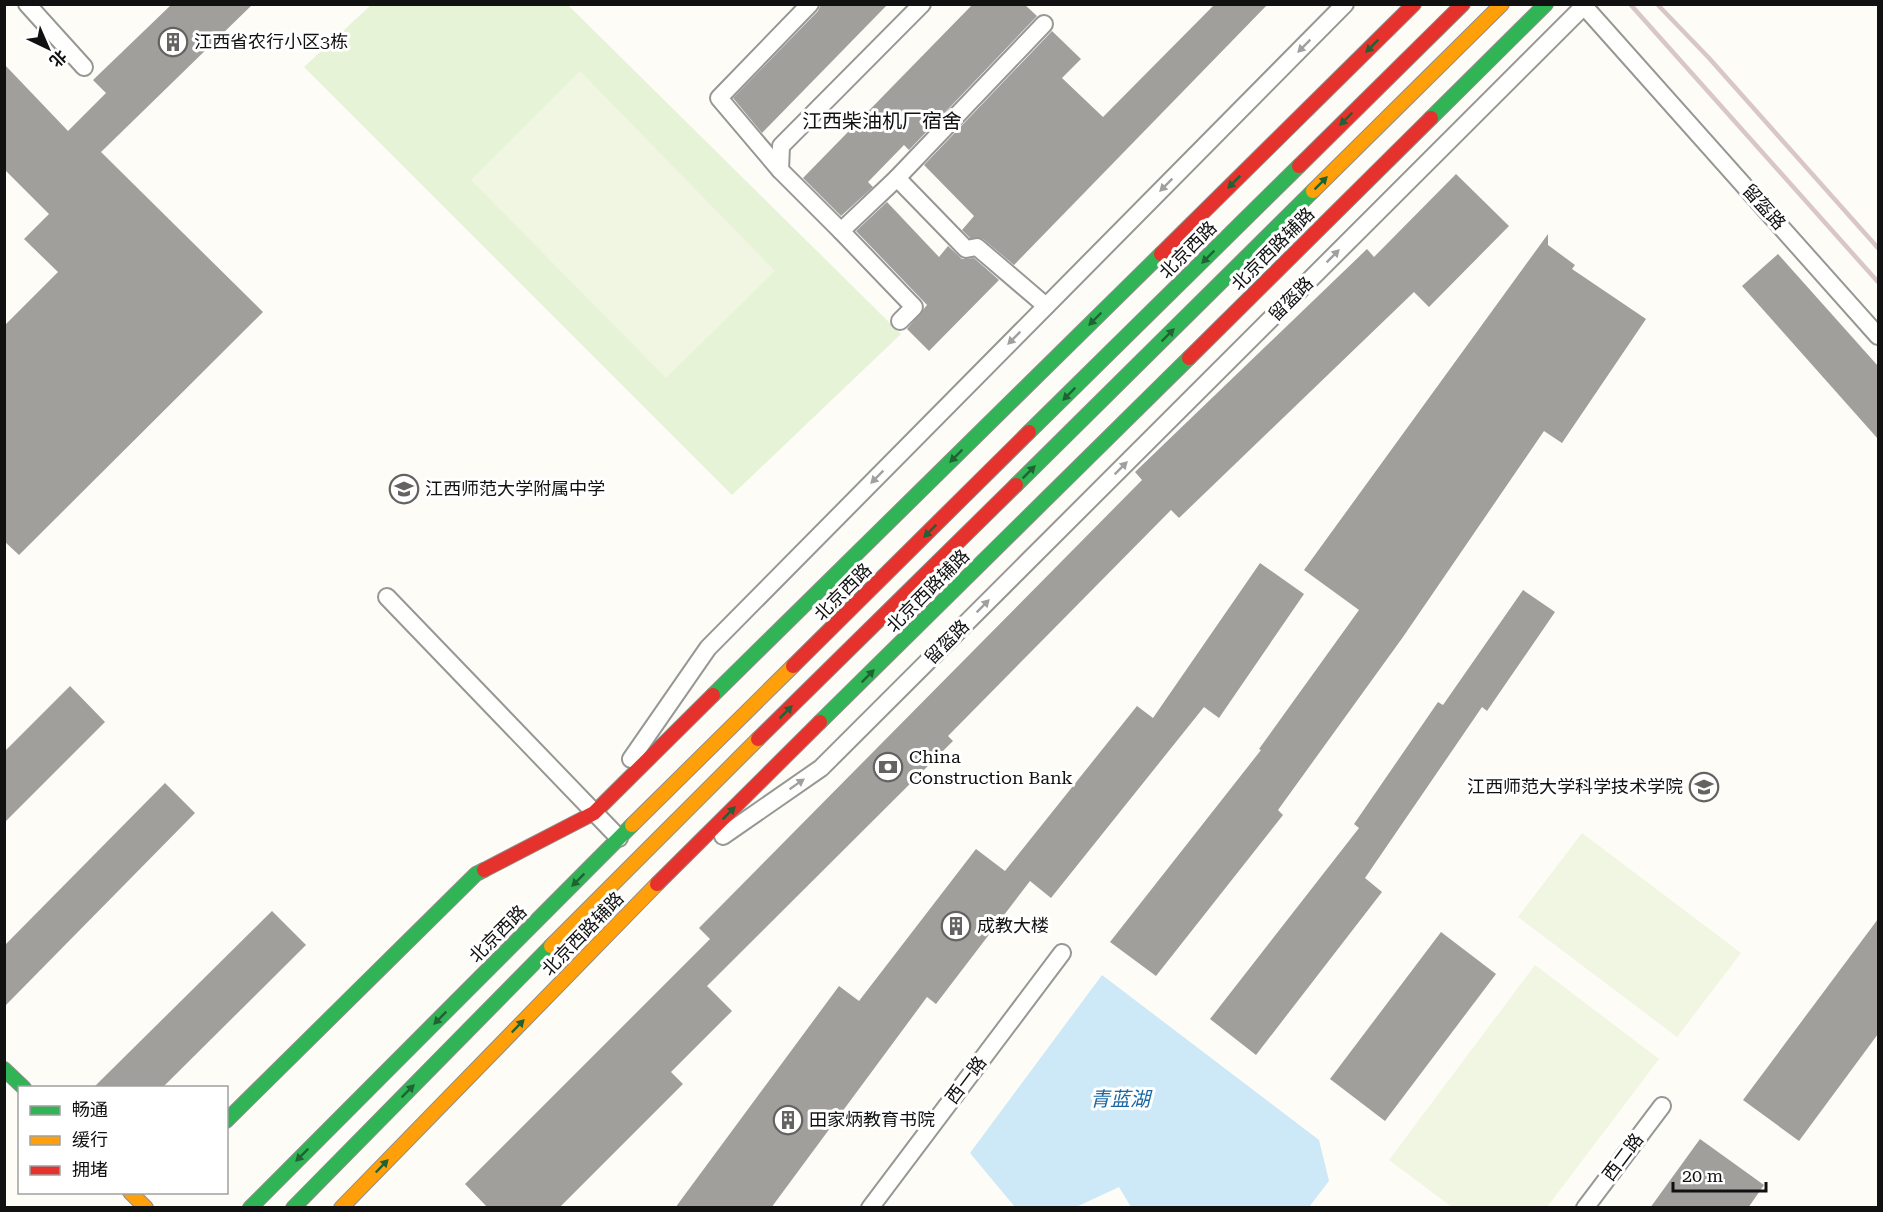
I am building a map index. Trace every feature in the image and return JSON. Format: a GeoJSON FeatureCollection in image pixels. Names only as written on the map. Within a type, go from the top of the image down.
{"type":"FeatureCollection","features":[{"type":"Feature","properties":{"kind":"main road"},"geometry":{"type":"LineString","coordinates":[[228,1119],[476,874],[594,813],[1414,4]]}},
{"type":"Feature","properties":{"kind":"main road","name":"北京西路"},"geometry":{"type":"LineString","coordinates":[[250,1208],[619,838],[1462,4]]}},
{"type":"Feature","properties":{"kind":"main road"},"geometry":{"type":"LineString","coordinates":[[293,1208],[648,848],[1502,4]]}},
{"type":"Feature","properties":{"kind":"main road","name":"北京西路辅路"},"geometry":{"type":"LineString","coordinates":[[341,1208],[663,878],[1546,4]]}},
{"type":"Feature","properties":{"kind":"main road"},"geometry":{"type":"LineString","coordinates":[[4,1069],[22,1086]]}},
{"type":"Feature","properties":{"kind":"main road"},"geometry":{"type":"LineString","coordinates":[[132,1194],[143,1206],[152,1194]]}},
{"type":"Feature","properties":{"kind":"lane"},"geometry":{"type":"LineString","coordinates":[[27,4],[84,67]]}},
{"type":"Feature","properties":{"kind":"lane"},"geometry":{"type":"LineString","coordinates":[[810,4],[719,98],[780,170],[914,307],[900,321]]}},
{"type":"Feature","properties":{"kind":"lane"},"geometry":{"type":"LineString","coordinates":[[780,170],[782,147],[922,4]]}},
{"type":"Feature","properties":{"kind":"lane"},"geometry":{"type":"LineString","coordinates":[[594,813],[708,648],[1345,4]]}},
{"type":"Feature","properties":{"kind":"lane","name":"留盔路"},"geometry":{"type":"LineString","coordinates":[[663,878],[821,768],[1584,6],[1878,336]]}},
{"type":"Feature","properties":{"kind":"lane"},"geometry":{"type":"LineString","coordinates":[[841,231],[897,178],[1044,24]]}},
{"type":"Feature","properties":{"kind":"lane"},"geometry":{"type":"LineString","coordinates":[[897,178],[966,249],[977,247],[1046,306]]}},
{"type":"Feature","properties":{"kind":"lane"},"geometry":{"type":"LineString","coordinates":[[387,597],[619,838]]}},
{"type":"Feature","properties":{"kind":"lane","name":"西一路"},"geometry":{"type":"LineString","coordinates":[[870,1208],[1062,953]]}},
{"type":"Feature","properties":{"kind":"lane","name":"西二路"},"geometry":{"type":"LineString","coordinates":[[1585,1208],[1662,1106]]}},
{"type":"Feature","properties":{"kind":"green space"},"geometry":{"type":"Polygon","coordinates":[[[371,5],[568,5],[901,334],[732,495],[304,67],[371,5]]]}},
{"type":"Feature","properties":{"kind":"green space"},"geometry":{"type":"Polygon","coordinates":[[[580,71],[775,271],[666,378],[471,180],[580,71]]]}},
{"type":"Feature","properties":{"kind":"green space"},"geometry":{"type":"Polygon","coordinates":[[[1582,833],[1741,953],[1677,1037],[1518,917],[1582,833]]]}},
{"type":"Feature","properties":{"kind":"green space"},"geometry":{"type":"Polygon","coordinates":[[[1535,965],[1659,1059],[1547,1207],[1452,1207],[1389,1160],[1535,965]]]}},
{"type":"Feature","properties":{"kind":"water","name":"青蓝湖"},"geometry":{"type":"Polygon","coordinates":[[[1102,975],[1319,1140],[1329,1181],[1309,1207],[1131,1207],[1119,1187],[1076,1207],[1015,1207],[970,1153],[1102,975]]]}},
{"type":"Feature","properties":{"kind":"building"},"geometry":{"type":"Polygon","coordinates":[[[172,4],[253,4],[101,152],[263,312],[19,555],[4,541],[4,326],[58,272],[24,239],[49,214],[4,169],[4,64],[68,131],[106,93],[93,80],[172,4]]]}},
{"type":"Feature","properties":{"kind":"building"},"geometry":{"type":"Polygon","coordinates":[[[821,4],[888,4],[762,133],[733,98],[818,11],[821,4]]]}},
{"type":"Feature","properties":{"kind":"building"},"geometry":{"type":"Polygon","coordinates":[[[973,4],[1024,4],[1037,16],[909,150],[904,145],[868,182],[873,187],[841,216],[803,178],[973,4]]]}},
{"type":"Feature","properties":{"kind":"building"},"geometry":{"type":"Polygon","coordinates":[[[1215,4],[1268,4],[1014,265],[983,239],[970,238],[962,230],[974,216],[924,165],[1052,31],[1081,59],[1062,78],[1103,117],[1215,4]]]}},
{"type":"Feature","properties":{"kind":"building"},"geometry":{"type":"Polygon","coordinates":[[[1456,174],[1509,226],[1429,307],[1414,292],[1179,518],[1171,510],[948,736],[953,741],[707,986],[732,1011],[671,1072],[683,1084],[559,1208],[488,1208],[465,1184],[710,939],[699,928],[1142,480],[1135,472],[1367,249],[1374,257],[1456,174]]]}},
{"type":"Feature","properties":{"kind":"building"},"geometry":{"type":"Polygon","coordinates":[[[887,202],[939,257],[948,246],[962,259],[974,258],[999,280],[929,351],[907,329],[927,305],[856,231],[887,202]]]}},
{"type":"Feature","properties":{"kind":"building"},"geometry":{"type":"Polygon","coordinates":[[[1548,234],[1548,245],[1575,265],[1572,269],[1646,319],[1562,443],[1544,431],[1403,637],[1278,810],[1283,815],[1156,976],[1110,942],[1261,750],[1259,749],[1359,610],[1304,570],[1548,234]]]}},
{"type":"Feature","properties":{"kind":"building"},"geometry":{"type":"Polygon","coordinates":[[[1778,254],[1878,366],[1878,439],[1742,286],[1778,254]]]}},
{"type":"Feature","properties":{"kind":"building"},"geometry":{"type":"Polygon","coordinates":[[[1260,563],[1304,594],[1219,718],[1204,707],[1051,898],[1030,881],[936,1004],[927,997],[771,1208],[675,1208],[839,986],[859,1001],[976,849],[1005,871],[1137,706],[1153,718],[1260,563]]]}},
{"type":"Feature","properties":{"kind":"building"},"geometry":{"type":"Polygon","coordinates":[[[1523,590],[1555,612],[1487,711],[1482,707],[1365,878],[1382,892],[1256,1055],[1210,1019],[1359,828],[1354,824],[1438,702],[1443,705],[1523,590]]]}},
{"type":"Feature","properties":{"kind":"building"},"geometry":{"type":"Polygon","coordinates":[[[70,686],[105,722],[4,823],[4,752],[70,686]]]}},
{"type":"Feature","properties":{"kind":"building"},"geometry":{"type":"Polygon","coordinates":[[[165,783],[195,813],[4,1007],[4,946],[165,783]]]}},
{"type":"Feature","properties":{"kind":"building"},"geometry":{"type":"Polygon","coordinates":[[[272,911],[306,945],[164,1086],[95,1086],[272,911]]]}},
{"type":"Feature","properties":{"kind":"building"},"geometry":{"type":"Polygon","coordinates":[[[1878,919],[1878,1034],[1799,1141],[1743,1100],[1878,919]]]}},
{"type":"Feature","properties":{"kind":"building"},"geometry":{"type":"Polygon","coordinates":[[[1441,932],[1496,974],[1385,1121],[1330,1079],[1441,932]]]}},
{"type":"Feature","properties":{"kind":"building"},"geometry":{"type":"Polygon","coordinates":[[[1700,1139],[1764,1185],[1748,1208],[1650,1208],[1700,1139]]]}},
{"type":"Feature","properties":{"kind":"railway"},"geometry":{"type":"LineString","coordinates":[[1630,4],[1878,282]]}},
{"type":"Feature","properties":{"kind":"railway"},"geometry":{"type":"LineString","coordinates":[[1657,4],[1709,58],[1878,248]]}},
{"type":"Feature","properties":{"kind":"traffic: fast"},"geometry":{"type":"LineString","coordinates":[[1431,118],[1546,4]]}},
{"type":"Feature","properties":{"kind":"traffic: fast"},"geometry":{"type":"LineString","coordinates":[[1029,432],[1299,166]]}},
{"type":"Feature","properties":{"kind":"traffic: fast"},"geometry":{"type":"LineString","coordinates":[[1016,485],[1313,191]]}},
{"type":"Feature","properties":{"kind":"traffic: fast"},"geometry":{"type":"LineString","coordinates":[[713,695],[1161,254]]}},
{"type":"Feature","properties":{"kind":"traffic: fast"},"geometry":{"type":"LineString","coordinates":[[820,722],[1189,358]]}},
{"type":"Feature","properties":{"kind":"traffic: fast"},"geometry":{"type":"LineString","coordinates":[[250,1208],[632,825]]}},
{"type":"Feature","properties":{"kind":"traffic: fast"},"geometry":{"type":"LineString","coordinates":[[228,1119],[476,874],[484,870]]}},
{"type":"Feature","properties":{"kind":"traffic: fast"},"geometry":{"type":"LineString","coordinates":[[293,1208],[551,946]]}},
{"type":"Feature","properties":{"kind":"traffic: fast"},"geometry":{"type":"LineString","coordinates":[[4,1069],[22,1086]]}},
{"type":"Feature","properties":{"kind":"traffic: slow"},"geometry":{"type":"LineString","coordinates":[[1313,191],[1502,4]]}},
{"type":"Feature","properties":{"kind":"traffic: slow"},"geometry":{"type":"LineString","coordinates":[[632,825],[793,666]]}},
{"type":"Feature","properties":{"kind":"traffic: slow"},"geometry":{"type":"LineString","coordinates":[[551,946],[758,739]]}},
{"type":"Feature","properties":{"kind":"traffic: slow"},"geometry":{"type":"LineString","coordinates":[[341,1208],[657,884]]}},
{"type":"Feature","properties":{"kind":"traffic: slow"},"geometry":{"type":"LineString","coordinates":[[132,1194],[146,1208]]}},
{"type":"Feature","properties":{"kind":"traffic: jam"},"geometry":{"type":"LineString","coordinates":[[1161,254],[1414,4]]}},
{"type":"Feature","properties":{"kind":"traffic: jam"},"geometry":{"type":"LineString","coordinates":[[1299,166],[1463,4]]}},
{"type":"Feature","properties":{"kind":"traffic: jam"},"geometry":{"type":"LineString","coordinates":[[1189,358],[1431,118]]}},
{"type":"Feature","properties":{"kind":"traffic: jam"},"geometry":{"type":"LineString","coordinates":[[793,666],[1029,432]]}},
{"type":"Feature","properties":{"kind":"traffic: jam"},"geometry":{"type":"LineString","coordinates":[[758,739],[1016,485]]}},
{"type":"Feature","properties":{"kind":"traffic: jam"},"geometry":{"type":"LineString","coordinates":[[484,870],[594,813],[713,695]]}},
{"type":"Feature","properties":{"kind":"traffic: jam"},"geometry":{"type":"LineString","coordinates":[[657,884],[820,722]]}},
{"type":"Feature","properties":{"kind":"place","name":"江西省农行小区3栋"},"geometry":{"type":"Point","coordinates":[173,42]}},
{"type":"Feature","properties":{"kind":"place","name":"江西师范大学附属中学"},"geometry":{"type":"Point","coordinates":[404,489]}},
{"type":"Feature","properties":{"kind":"place","name":"China Construction Bank"},"geometry":{"type":"Point","coordinates":[888,767]}},
{"type":"Feature","properties":{"kind":"place","name":"江西师范大学科学技术学院"},"geometry":{"type":"Point","coordinates":[1704,787]}},
{"type":"Feature","properties":{"kind":"place","name":"成教大楼"},"geometry":{"type":"Point","coordinates":[956,926]}},
{"type":"Feature","properties":{"kind":"place","name":"田家炳教育书院"},"geometry":{"type":"Point","coordinates":[788,1120]}},
{"type":"Feature","properties":{"kind":"district","name":"江西柴油机厂宿舍"},"geometry":{"type":"Point","coordinates":[882,121]}}]}
